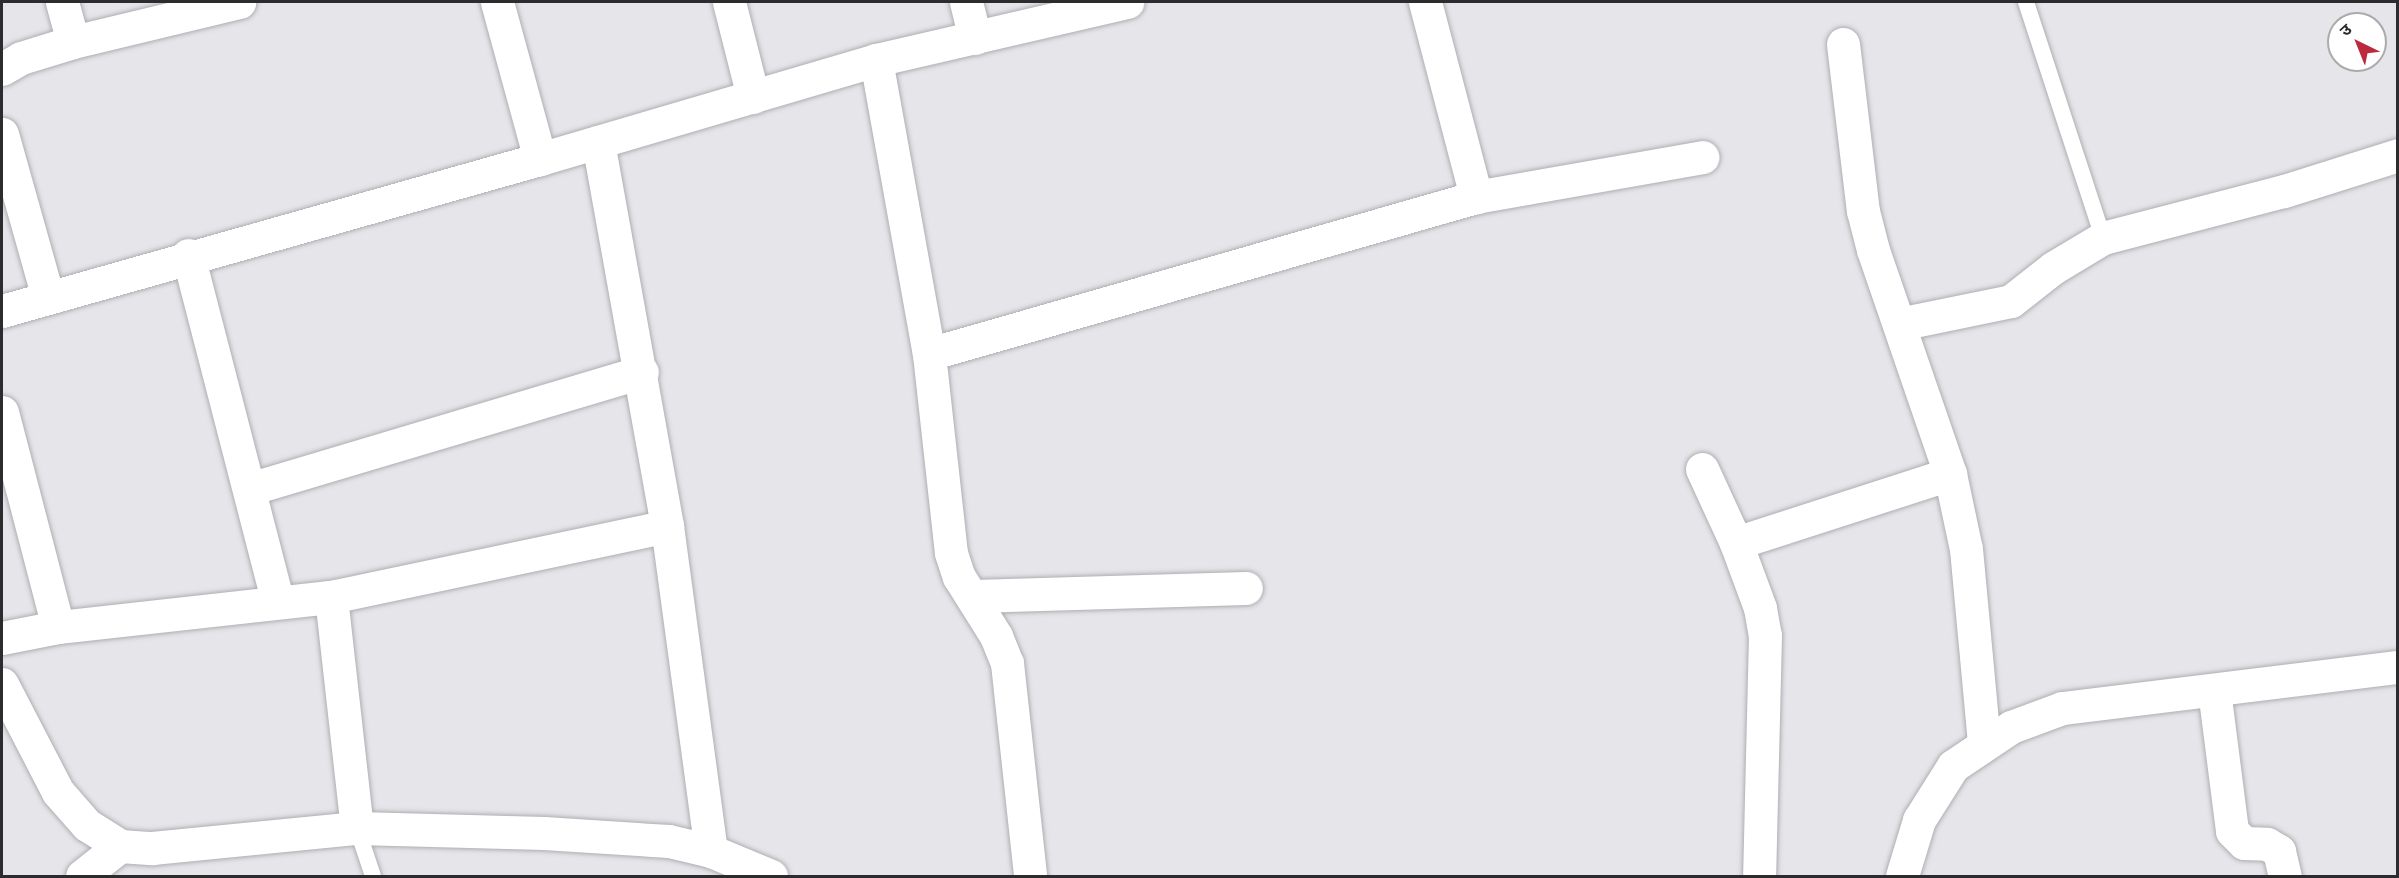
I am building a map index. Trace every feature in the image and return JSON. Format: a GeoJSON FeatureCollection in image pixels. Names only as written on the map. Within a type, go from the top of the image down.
{"type":"FeatureCollection","features":[{"type":"Feature","properties":{"kind":"street"},"geometry":{"type":"LineString","coordinates":[[62,2],[73,42]]}},
{"type":"Feature","properties":{"kind":"street"},"geometry":{"type":"LineString","coordinates":[[2,69],[21,58],[73,42],[239,2]]}},
{"type":"Feature","properties":{"kind":"street"},"geometry":{"type":"LineString","coordinates":[[497,2],[540,159]]}},
{"type":"Feature","properties":{"kind":"street"},"geometry":{"type":"LineString","coordinates":[[729,2],[753,97]]}},
{"type":"Feature","properties":{"kind":"street"},"geometry":{"type":"LineString","coordinates":[[966,2],[975,38]]}},
{"type":"Feature","properties":{"kind":"street"},"geometry":{"type":"LineString","coordinates":[[2,310],[188,255],[540,159],[876,60],[1127,2]]}},
{"type":"Feature","properties":{"kind":"street"},"geometry":{"type":"LineString","coordinates":[[1425,2],[1476,197]]}},
{"type":"Feature","properties":{"kind":"street"},"geometry":{"type":"LineString","coordinates":[[1843,44],[1863,211],[1950,474],[1966,549],[1984,743]]}},
{"type":"Feature","properties":{"kind":"street"},"geometry":{"type":"LineString","coordinates":[[876,60],[929,354],[951,553],[960,577],[973,596],[1007,663],[1030,876]]}},
{"type":"Feature","properties":{"kind":"street"},"geometry":{"type":"LineString","coordinates":[[2,134],[48,298]]}},
{"type":"Feature","properties":{"kind":"street"},"geometry":{"type":"LineString","coordinates":[[598,142],[642,372],[668,526],[711,851]]}},
{"type":"Feature","properties":{"kind":"street"},"geometry":{"type":"LineString","coordinates":[[1899,324],[2011,301],[2053,268],[2103,238],[2294,188],[2397,155]]}},
{"type":"Feature","properties":{"kind":"street"},"geometry":{"type":"LineString","coordinates":[[929,354],[1476,197],[1703,157]]}},
{"type":"Feature","properties":{"kind":"street"},"geometry":{"type":"LineString","coordinates":[[188,255],[277,600]]}},
{"type":"Feature","properties":{"kind":"street"},"geometry":{"type":"LineString","coordinates":[[249,489],[642,372]]}},
{"type":"Feature","properties":{"kind":"street"},"geometry":{"type":"LineString","coordinates":[[2,412],[58,627]]}},
{"type":"Feature","properties":{"kind":"street"},"geometry":{"type":"LineString","coordinates":[[1702,469],[1736,543],[1760,608],[1765,635],[1759,876]]}},
{"type":"Feature","properties":{"kind":"street"},"geometry":{"type":"LineString","coordinates":[[1736,543],[1950,474]]}},
{"type":"Feature","properties":{"kind":"street"},"geometry":{"type":"LineString","coordinates":[[2,638],[58,627],[277,600],[331,597],[668,526]]}},
{"type":"Feature","properties":{"kind":"street"},"geometry":{"type":"LineString","coordinates":[[973,596],[1246,588]]}},
{"type":"Feature","properties":{"kind":"street"},"geometry":{"type":"LineString","coordinates":[[331,597],[357,828]]}},
{"type":"Feature","properties":{"kind":"street"},"geometry":{"type":"LineString","coordinates":[[1902,876],[1919,820],[1932,794],[1953,766],[1984,743],[2012,727],[2062,708],[2397,667]]}},
{"type":"Feature","properties":{"kind":"street"},"geometry":{"type":"LineString","coordinates":[[2,684],[58,792],[87,825],[120,846],[152,848],[357,828],[658,840],[711,851],[762,875]]}},
{"type":"Feature","properties":{"kind":"street"},"geometry":{"type":"LineString","coordinates":[[2214,690],[2232,831],[2244,843],[2267,844],[2279,850],[2285,876]]}},
{"type":"Feature","properties":{"kind":"street"},"geometry":{"type":"LineString","coordinates":[[82,876],[120,846]]}},
{"type":"Feature","properties":{"kind":"lane"},"geometry":{"type":"LineString","coordinates":[[2026,2],[2103,238]]}},
{"type":"Feature","properties":{"kind":"lane"},"geometry":{"type":"LineString","coordinates":[[357,828],[373,876]]}}]}
